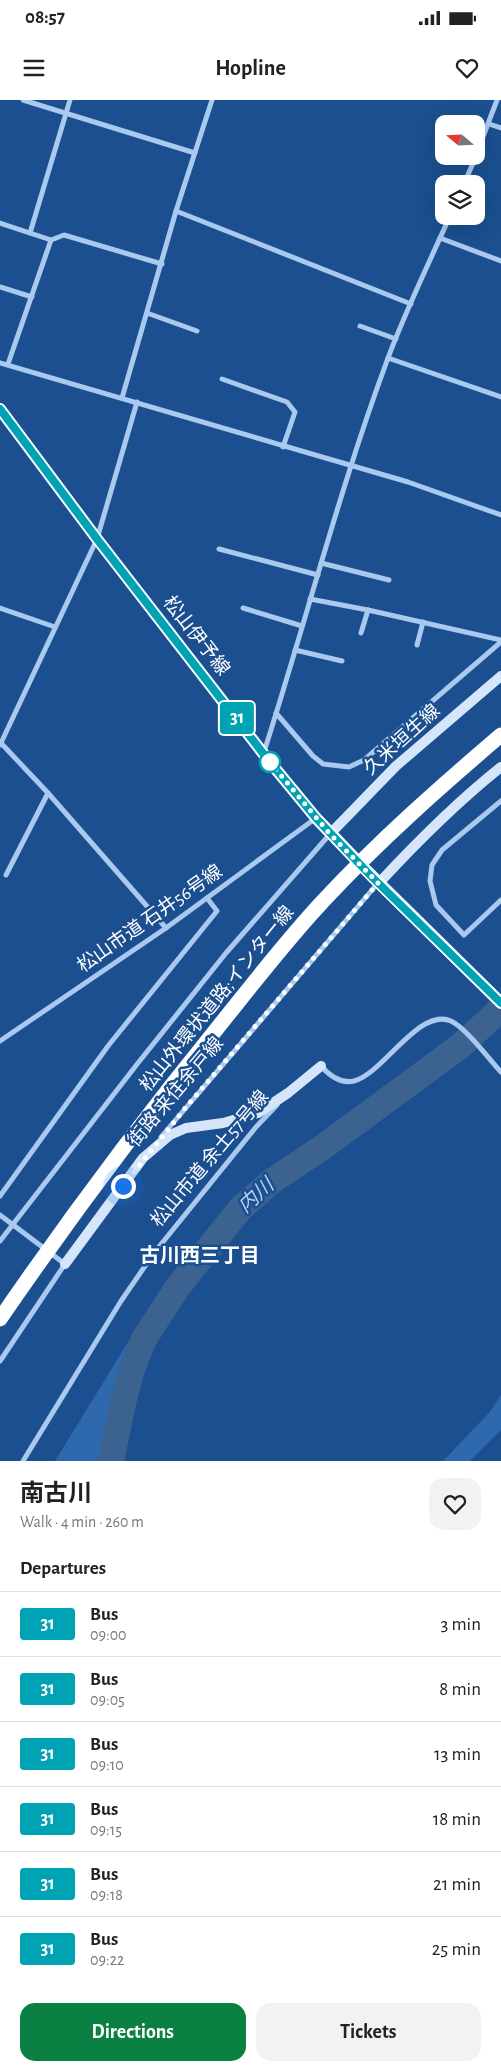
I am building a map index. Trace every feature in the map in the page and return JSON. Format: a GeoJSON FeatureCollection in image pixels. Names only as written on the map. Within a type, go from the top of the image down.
{"type":"FeatureCollection","features":[{"type":"Feature","properties":{"kind":"highway","name":"松山外環状道路;インター線"},"geometry":{"type":"LineString","coordinates":[[0,1319],[172,1085],[324,900],[367,855],[429,796],[501,735]]}},
{"type":"Feature","properties":{"kind":"main road","name":"松山伊予線"},"geometry":{"type":"LineString","coordinates":[[0,409],[97,539],[316,818],[378,883],[501,1003]]}},
{"type":"Feature","properties":{"kind":"main road","name":"久米垣生線"},"geometry":{"type":"LineString","coordinates":[[330,834],[396,766],[501,676]]}},
{"type":"Feature","properties":{"kind":"main road"},"geometry":{"type":"LineString","coordinates":[[378,883],[416,843],[478,785],[501,767]]}},
{"type":"Feature","properties":{"kind":"main road","name":"松山市道 余土57号線"},"geometry":{"type":"LineString","coordinates":[[288,1093],[321,1066]]}},
{"type":"Feature","properties":{"kind":"main road"},"geometry":{"type":"LineString","coordinates":[[143,1158],[170,1135],[186,1128],[223,1123],[258,1113],[288,1093]]}},
{"type":"Feature","properties":{"kind":"main road","name":"街路 来住余戸線"},"geometry":{"type":"LineString","coordinates":[[65,1264],[143,1158]]}},
{"type":"Feature","properties":{"kind":"street"},"geometry":{"type":"LineString","coordinates":[[23,100],[195,153]]}},
{"type":"Feature","properties":{"kind":"street"},"geometry":{"type":"LineString","coordinates":[[30,233],[70,100]]}},
{"type":"Feature","properties":{"kind":"street"},"geometry":{"type":"LineString","coordinates":[[122,398],[176,211],[212,100]]}},
{"type":"Feature","properties":{"kind":"street"},"geometry":{"type":"LineString","coordinates":[[485,134],[497,100]]}},
{"type":"Feature","properties":{"kind":"street"},"geometry":{"type":"LineString","coordinates":[[489,124],[501,128]]}},
{"type":"Feature","properties":{"kind":"street"},"geometry":{"type":"LineString","coordinates":[[176,211],[411,304]]}},
{"type":"Feature","properties":{"kind":"street"},"geometry":{"type":"LineString","coordinates":[[0,222],[51,240],[64,235],[162,264]]}},
{"type":"Feature","properties":{"kind":"street"},"geometry":{"type":"LineString","coordinates":[[264,752],[351,467],[388,358],[425,266],[446,225]]}},
{"type":"Feature","properties":{"kind":"street"},"geometry":{"type":"LineString","coordinates":[[440,238],[501,260]]}},
{"type":"Feature","properties":{"kind":"street"},"geometry":{"type":"LineString","coordinates":[[8,364],[51,240]]}},
{"type":"Feature","properties":{"kind":"street"},"geometry":{"type":"LineString","coordinates":[[0,287],[32,297]]}},
{"type":"Feature","properties":{"kind":"street"},"geometry":{"type":"LineString","coordinates":[[147,313],[197,331]]}},
{"type":"Feature","properties":{"kind":"street"},"geometry":{"type":"LineString","coordinates":[[360,326],[396,339]]}},
{"type":"Feature","properties":{"kind":"street"},"geometry":{"type":"LineString","coordinates":[[388,358],[501,396]]}},
{"type":"Feature","properties":{"kind":"street"},"geometry":{"type":"LineString","coordinates":[[0,363],[137,402],[351,467],[408,482],[501,515]]}},
{"type":"Feature","properties":{"kind":"street"},"geometry":{"type":"LineString","coordinates":[[222,379],[287,402],[295,412],[284,447]]}},
{"type":"Feature","properties":{"kind":"street"},"geometry":{"type":"LineString","coordinates":[[137,402],[97,539],[0,743],[48,793],[166,928]]}},
{"type":"Feature","properties":{"kind":"street"},"geometry":{"type":"LineString","coordinates":[[219,549],[318,576]]}},
{"type":"Feature","properties":{"kind":"street"},"geometry":{"type":"LineString","coordinates":[[321,563],[389,580]]}},
{"type":"Feature","properties":{"kind":"street"},"geometry":{"type":"LineString","coordinates":[[310,599],[423,622],[501,641]]}},
{"type":"Feature","properties":{"kind":"street"},"geometry":{"type":"LineString","coordinates":[[0,608],[55,627]]}},
{"type":"Feature","properties":{"kind":"street"},"geometry":{"type":"LineString","coordinates":[[244,608],[302,626]]}},
{"type":"Feature","properties":{"kind":"street"},"geometry":{"type":"LineString","coordinates":[[361,633],[368,610]]}},
{"type":"Feature","properties":{"kind":"street"},"geometry":{"type":"LineString","coordinates":[[417,645],[423,622]]}},
{"type":"Feature","properties":{"kind":"street"},"geometry":{"type":"LineString","coordinates":[[276,713],[313,756],[323,764],[349,768],[364,760],[501,641]]}},
{"type":"Feature","properties":{"kind":"street"},"geometry":{"type":"LineString","coordinates":[[295,650],[342,661]]}},
{"type":"Feature","properties":{"kind":"street"},"geometry":{"type":"LineString","coordinates":[[6,874],[48,793]]}},
{"type":"Feature","properties":{"kind":"street"},"geometry":{"type":"LineString","coordinates":[[501,801],[442,850],[432,864],[430,881],[436,905],[464,935],[501,900]]}},
{"type":"Feature","properties":{"kind":"street","name":"松山市道 石井56号線"},"geometry":{"type":"LineString","coordinates":[[0,1041],[166,928],[316,818]]}},
{"type":"Feature","properties":{"kind":"street"},"geometry":{"type":"LineString","coordinates":[[0,1241],[138,1062],[226,953],[330,834]]}},
{"type":"Feature","properties":{"kind":"street","name":"街路 来住余戸線"},"geometry":{"type":"LineString","coordinates":[[143,1158],[378,883]]}},
{"type":"Feature","properties":{"kind":"street"},"geometry":{"type":"LineString","coordinates":[[0,1196],[108,1046],[216,911],[207,898]]}},
{"type":"Feature","properties":{"kind":"street"},"geometry":{"type":"LineString","coordinates":[[321,1066],[335,1078],[354,1081],[366,1075],[424,1024],[437,1019],[449,1020],[459,1025],[501,1072]]}},
{"type":"Feature","properties":{"kind":"street","name":"松山市道 余土57号線"},"geometry":{"type":"LineString","coordinates":[[23,1461],[121,1301],[154,1253],[256,1127],[288,1093]]}},
{"type":"Feature","properties":{"kind":"street"},"geometry":{"type":"LineString","coordinates":[[0,1215],[65,1264]]}},
{"type":"Feature","properties":{"kind":"street","name":"街路 来住余戸線"},"geometry":{"type":"LineString","coordinates":[[0,1361],[65,1264]]}},
{"type":"Feature","properties":{"kind":"shaded area"},"geometry":{"type":"Polygon","coordinates":[[[133,1334],[100,1461],[55,1461],[133,1334]]]}},
{"type":"Feature","properties":{"kind":"shaded area"},"geometry":{"type":"Polygon","coordinates":[[[501,1395],[501,1430],[470,1461],[443,1461],[488,1414],[501,1395]]]}},
{"type":"Feature","properties":{"kind":"waterway","name":"内川"},"geometry":{"type":"LineString","coordinates":[[111,1461],[132,1369],[144,1339],[177,1288],[240,1209],[272,1181],[323,1147],[459,1047],[501,1009]]}},
{"type":"Feature","properties":{"kind":"bus line","name":"31"},"geometry":{"type":"LineString","coordinates":[[0,409],[97,539],[264,752],[269,761],[316,818],[371,876],[501,1003]]}},
{"type":"Feature","properties":{"kind":"district","name":"古川西三丁目"},"geometry":{"type":"Point","coordinates":[200,1256]}},
{"type":"Feature","properties":{"kind":"route"},"geometry":{"type":"LineString","coordinates":[[123,1186],[143,1158],[378,883],[330,834],[270,762]]}}]}
